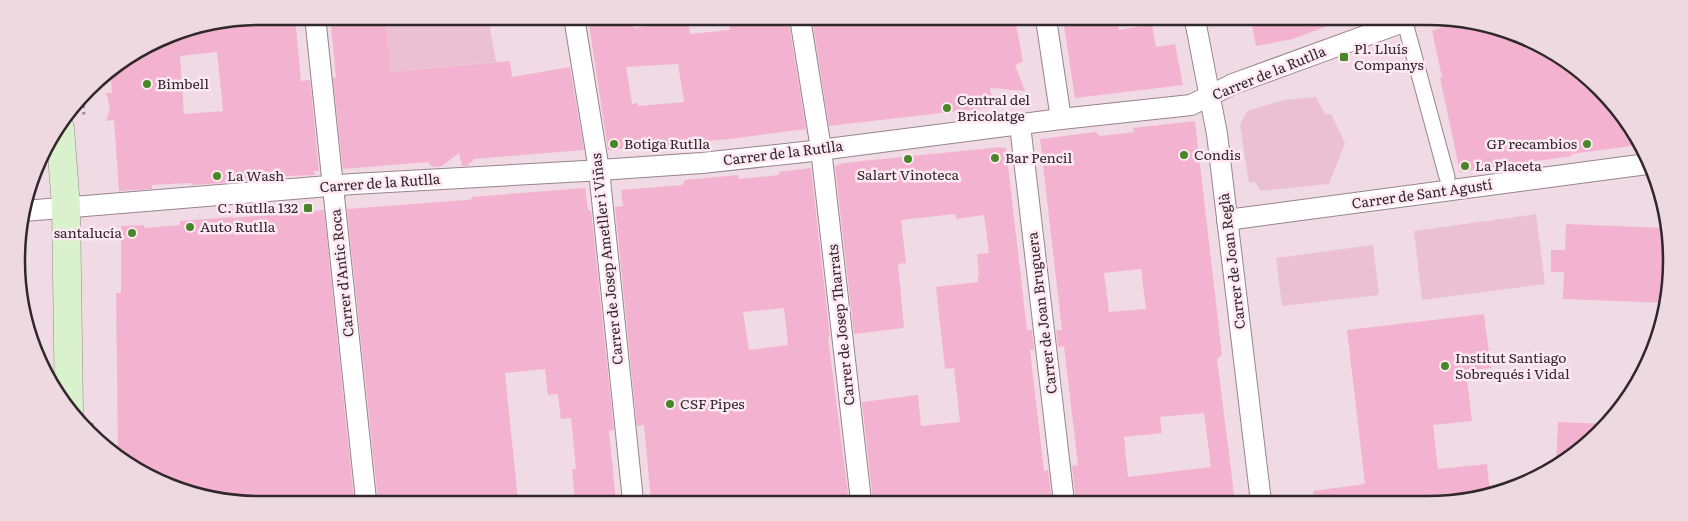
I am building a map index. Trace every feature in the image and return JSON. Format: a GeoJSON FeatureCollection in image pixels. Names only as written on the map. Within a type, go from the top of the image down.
{"type":"FeatureCollection","features":[{"type":"Feature","properties":{"kind":"main road"},"geometry":{"type":"LineString","coordinates":[[61,137],[66,207],[69,396]]}},
{"type":"Feature","properties":{"kind":"street","name":"Carrer d'Antic Roca"},"geometry":{"type":"LineString","coordinates":[[315,25],[366,496]]}},
{"type":"Feature","properties":{"kind":"street","name":"Carrer de Josep Ametller i Viñas"},"geometry":{"type":"LineString","coordinates":[[575,25],[599,170],[632,496]]}},
{"type":"Feature","properties":{"kind":"street","name":"Carrer de Josep Tharrats"},"geometry":{"type":"LineString","coordinates":[[801,25],[821,149],[860,496]]}},
{"type":"Feature","properties":{"kind":"street"},"geometry":{"type":"LineString","coordinates":[[1047,25],[1061,119]]}},
{"type":"Feature","properties":{"kind":"street","name":"Carrer de Joan Reglà"},"geometry":{"type":"LineString","coordinates":[[1196,25],[1217,134],[1260,496]]}},
{"type":"Feature","properties":{"kind":"street","name":"Carrer de la Rutlla"},"geometry":{"type":"LineString","coordinates":[[31,210],[353,184],[712,162],[1191,105],[1233,84],[1400,25]]}},
{"type":"Feature","properties":{"kind":"street"},"geometry":{"type":"LineString","coordinates":[[1407,25],[1447,177]]}},
{"type":"Feature","properties":{"kind":"street","name":"Carrer de Joan Bruguera"},"geometry":{"type":"LineString","coordinates":[[1020,125],[1063,496]]}},
{"type":"Feature","properties":{"kind":"street","name":"Carrer de Sant Agustí"},"geometry":{"type":"LineString","coordinates":[[1227,220],[1643,165]]}},
{"type":"Feature","properties":{"kind":"shaded area"},"geometry":{"type":"Polygon","coordinates":[[[386,25],[489,25],[496,62],[420,69],[423,107],[419,107],[415,70],[391,72],[386,25]]]}},
{"type":"Feature","properties":{"kind":"shaded area"},"geometry":{"type":"Polygon","coordinates":[[[1316,97],[1325,114],[1331,114],[1345,143],[1329,184],[1261,191],[1255,182],[1249,183],[1240,125],[1247,111],[1284,100],[1316,97]]]}},
{"type":"Feature","properties":{"kind":"shaded area"},"geometry":{"type":"Polygon","coordinates":[[[1536,214],[1545,284],[1422,300],[1414,231],[1536,214]]]}},
{"type":"Feature","properties":{"kind":"shaded area"},"geometry":{"type":"Polygon","coordinates":[[[1373,245],[1379,295],[1282,306],[1276,258],[1373,245]]]}},
{"type":"Feature","properties":{"kind":"building"},"geometry":{"type":"Polygon","coordinates":[[[296,25],[301,81],[310,80],[319,171],[314,171],[315,175],[263,177],[262,180],[193,185],[191,183],[152,185],[152,189],[119,191],[114,120],[106,121],[110,108],[106,93],[112,93],[111,79],[156,49],[185,37],[230,27],[296,25]],[[217,52],[180,56],[184,114],[223,111],[217,52]]]}},
{"type":"Feature","properties":{"kind":"building"},"geometry":{"type":"Polygon","coordinates":[[[331,25],[386,25],[391,72],[510,61],[512,77],[570,67],[584,150],[474,159],[467,166],[462,166],[459,153],[442,166],[432,167],[428,162],[343,169],[333,78],[336,77],[331,25]]]}},
{"type":"Feature","properties":{"kind":"building"},"geometry":{"type":"Polygon","coordinates":[[[589,25],[633,25],[634,28],[656,25],[689,25],[690,34],[730,30],[729,25],[789,25],[806,129],[730,139],[608,150],[589,25]],[[678,64],[626,67],[632,104],[638,103],[638,106],[684,102],[678,64]]]}},
{"type":"Feature","properties":{"kind":"building"},"geometry":{"type":"Polygon","coordinates":[[[813,25],[1016,25],[1023,61],[1015,65],[1025,91],[990,88],[993,107],[829,126],[813,25]]]}},
{"type":"Feature","properties":{"kind":"building"},"geometry":{"type":"Polygon","coordinates":[[[1064,25],[1118,25],[1119,30],[1152,25],[1156,47],[1175,44],[1183,85],[1075,98],[1064,25]]]}},
{"type":"Feature","properties":{"kind":"building"},"geometry":{"type":"Polygon","coordinates":[[[1252,25],[1330,25],[1293,39],[1256,46],[1252,25]]]}},
{"type":"Feature","properties":{"kind":"building"},"geometry":{"type":"Polygon","coordinates":[[[1445,26],[1458,27],[1503,37],[1532,49],[1583,83],[1605,105],[1633,146],[1460,172],[1432,31],[1445,26]]]}},
{"type":"Feature","properties":{"kind":"building"},"geometry":{"type":"Polygon","coordinates":[[[1195,121],[1222,355],[1217,359],[1234,496],[1075,496],[1072,466],[1078,465],[1064,346],[1058,347],[1056,330],[1062,330],[1040,139],[1096,132],[1100,136],[1134,132],[1133,128],[1195,121]],[[1141,269],[1104,273],[1109,312],[1146,309],[1141,269]],[[1204,413],[1160,417],[1162,433],[1124,437],[1128,477],[1211,467],[1204,413]]]}},
{"type":"Feature","properties":{"kind":"building"},"geometry":{"type":"Polygon","coordinates":[[[1006,148],[1027,330],[1032,330],[1034,350],[1030,350],[1044,471],[1048,470],[1051,496],[872,496],[862,402],[918,395],[921,426],[960,422],[954,368],[945,369],[936,287],[978,282],[977,254],[989,253],[984,215],[956,219],[955,214],[901,220],[906,263],[898,264],[904,328],[854,334],[835,166],[862,161],[1006,148]]]}},
{"type":"Feature","properties":{"kind":"building"},"geometry":{"type":"Polygon","coordinates":[[[811,168],[830,337],[828,337],[848,496],[651,496],[644,425],[637,426],[615,207],[623,206],[621,190],[682,185],[685,180],[738,175],[739,179],[779,175],[779,172],[811,168]],[[784,308],[743,312],[749,350],[788,345],[784,308]]]}},
{"type":"Feature","properties":{"kind":"building"},"geometry":{"type":"Polygon","coordinates":[[[585,188],[588,210],[591,210],[614,430],[609,431],[616,496],[575,496],[572,469],[576,469],[571,418],[561,419],[558,394],[548,395],[545,369],[505,373],[517,496],[378,496],[347,209],[466,200],[472,199],[471,197],[585,188]]]}},
{"type":"Feature","properties":{"kind":"building"},"geometry":{"type":"Polygon","coordinates":[[[324,210],[354,496],[260,496],[230,494],[200,488],[156,472],[118,448],[116,293],[121,293],[121,226],[144,225],[144,228],[180,225],[180,221],[324,210]]]}},
{"type":"Feature","properties":{"kind":"building"},"geometry":{"type":"Polygon","coordinates":[[[1566,224],[1661,228],[1663,260],[1659,303],[1563,299],[1564,272],[1551,272],[1551,250],[1565,250],[1566,224]]]}},
{"type":"Feature","properties":{"kind":"building"},"geometry":{"type":"Polygon","coordinates":[[[1484,314],[1491,368],[1466,371],[1472,421],[1433,425],[1438,469],[1487,464],[1489,488],[1458,494],[1428,496],[1313,496],[1313,491],[1365,484],[1347,330],[1484,314]]]}},
{"type":"Feature","properties":{"kind":"building"},"geometry":{"type":"Polygon","coordinates":[[[1558,422],[1597,424],[1583,438],[1556,457],[1558,422]]]}},
{"type":"Feature","properties":{"kind":"place","name":"Pl. Lluís Companys"},"geometry":{"type":"Point","coordinates":[1344,57]}},
{"type":"Feature","properties":{"kind":"place","name":"Bimbell"},"geometry":{"type":"Point","coordinates":[147,84]}},
{"type":"Feature","properties":{"kind":"place","name":"Central del Bricolatge"},"geometry":{"type":"Point","coordinates":[947,108]}},
{"type":"Feature","properties":{"kind":"place","name":"Botiga Rutlla"},"geometry":{"type":"Point","coordinates":[614,144]}},
{"type":"Feature","properties":{"kind":"place","name":"GP recambios"},"geometry":{"type":"Point","coordinates":[1587,144]}},
{"type":"Feature","properties":{"kind":"place","name":"Condis"},"geometry":{"type":"Point","coordinates":[1184,155]}},
{"type":"Feature","properties":{"kind":"place","name":"Bar Pencil"},"geometry":{"type":"Point","coordinates":[995,158]}},
{"type":"Feature","properties":{"kind":"place","name":"Salart Vinoteca"},"geometry":{"type":"Point","coordinates":[908,159]}},
{"type":"Feature","properties":{"kind":"place","name":"La Placeta"},"geometry":{"type":"Point","coordinates":[1465,166]}},
{"type":"Feature","properties":{"kind":"place","name":"La Wash"},"geometry":{"type":"Point","coordinates":[217,176]}},
{"type":"Feature","properties":{"kind":"place","name":"C. Rutlla 132"},"geometry":{"type":"Point","coordinates":[308,208]}},
{"type":"Feature","properties":{"kind":"place","name":"Auto Rutlla"},"geometry":{"type":"Point","coordinates":[190,227]}},
{"type":"Feature","properties":{"kind":"place","name":"santalucía"},"geometry":{"type":"Point","coordinates":[132,233]}},
{"type":"Feature","properties":{"kind":"place","name":"Institut Santiago Sobrequés i Vidal"},"geometry":{"type":"Point","coordinates":[1445,366]}},
{"type":"Feature","properties":{"kind":"place","name":"CSF Pipes"},"geometry":{"type":"Point","coordinates":[670,404]}}]}
